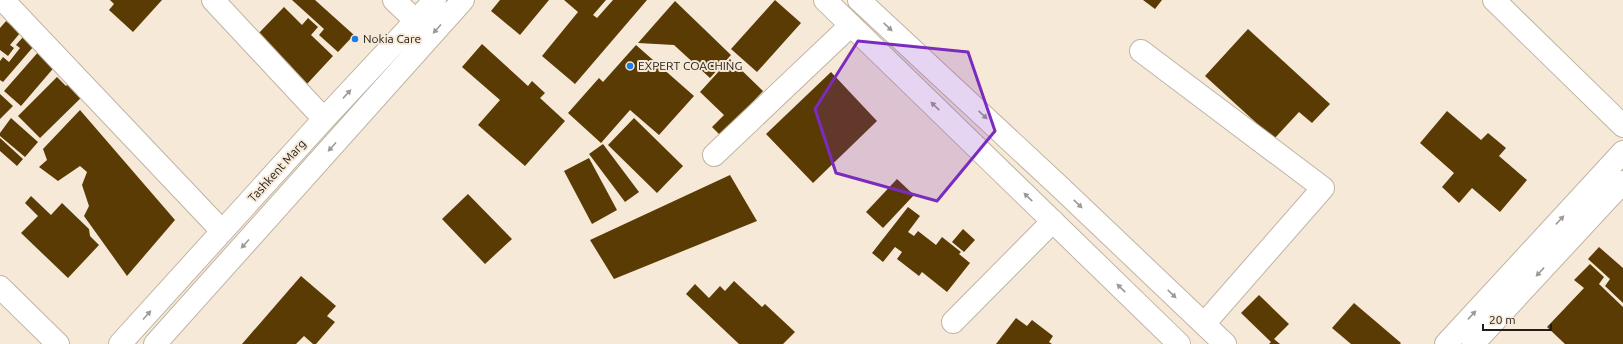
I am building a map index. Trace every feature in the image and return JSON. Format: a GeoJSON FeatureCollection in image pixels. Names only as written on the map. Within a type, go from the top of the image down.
{"type":"FeatureCollection","features":[{"type":"Feature","properties":{"kind":"street"},"geometry":{"type":"LineString","coordinates":[[3,0],[222,232]]}},
{"type":"Feature","properties":{"kind":"street"},"geometry":{"type":"LineString","coordinates":[[213,0],[324,119]]}},
{"type":"Feature","properties":{"kind":"street"},"geometry":{"type":"LineString","coordinates":[[394,0],[416,21]]}},
{"type":"Feature","properties":{"kind":"street","name":"Tashkent Marg"},"geometry":{"type":"LineString","coordinates":[[120,344],[324,119],[435,0]]}},
{"type":"Feature","properties":{"kind":"street","name":"Tashkent Marg"},"geometry":{"type":"LineString","coordinates":[[155,344],[463,0]]}},
{"type":"Feature","properties":{"kind":"street"},"geometry":{"type":"LineString","coordinates":[[825,0],[1179,344]]}},
{"type":"Feature","properties":{"kind":"street"},"geometry":{"type":"LineString","coordinates":[[859,0],[1060,187],[1225,344]]}},
{"type":"Feature","properties":{"kind":"street"},"geometry":{"type":"LineString","coordinates":[[1494,0],[1623,126]]}},
{"type":"Feature","properties":{"kind":"street"},"geometry":{"type":"LineString","coordinates":[[714,155],[851,25]]}},
{"type":"Feature","properties":{"kind":"street"},"geometry":{"type":"LineString","coordinates":[[1141,51],[1323,188],[1204,324]]}},
{"type":"Feature","properties":{"kind":"street"},"geometry":{"type":"LineString","coordinates":[[1446,344],[1623,152]]}},
{"type":"Feature","properties":{"kind":"street"},"geometry":{"type":"LineString","coordinates":[[1473,344],[1623,182]]}},
{"type":"Feature","properties":{"kind":"street"},"geometry":{"type":"LineString","coordinates":[[952,322],[1053,221]]}},
{"type":"Feature","properties":{"kind":"street"},"geometry":{"type":"LineString","coordinates":[[0,287],[58,344]]}},
{"type":"Feature","properties":{"kind":"highlighted area"},"geometry":{"type":"Polygon","coordinates":[[[858,41],[968,52],[995,131],[937,201],[836,173],[815,109],[858,41]]]}},
{"type":"Feature","properties":{"kind":"building"},"geometry":{"type":"Polygon","coordinates":[[[110,0],[162,0],[133,32],[109,10],[114,4],[110,0]]]}},
{"type":"Feature","properties":{"kind":"building"},"geometry":{"type":"Polygon","coordinates":[[[292,0],[315,0],[354,35],[338,52],[319,35],[324,29],[292,0]]]}},
{"type":"Feature","properties":{"kind":"building"},"geometry":{"type":"Polygon","coordinates":[[[500,0],[549,0],[520,35],[491,11],[500,0]]]}},
{"type":"Feature","properties":{"kind":"building"},"geometry":{"type":"Polygon","coordinates":[[[564,0],[606,0],[593,15],[597,18],[613,0],[647,0],[575,84],[542,56],[578,12],[564,0]]]}},
{"type":"Feature","properties":{"kind":"building"},"geometry":{"type":"Polygon","coordinates":[[[775,0],[801,23],[757,72],[731,49],[775,0]]]}},
{"type":"Feature","properties":{"kind":"building"},"geometry":{"type":"Polygon","coordinates":[[[1143,0],[1162,0],[1155,9],[1143,0]]]}},
{"type":"Feature","properties":{"kind":"building"},"geometry":{"type":"Polygon","coordinates":[[[675,1],[731,55],[710,78],[674,45],[638,43],[675,1]]]}},
{"type":"Feature","properties":{"kind":"building"},"geometry":{"type":"Polygon","coordinates":[[[284,7],[302,25],[308,18],[318,27],[311,35],[333,56],[307,84],[257,35],[284,7]]]}},
{"type":"Feature","properties":{"kind":"building"},"geometry":{"type":"Polygon","coordinates":[[[6,21],[20,33],[10,45],[14,48],[8,56],[0,50],[0,28],[6,21]]]}},
{"type":"Feature","properties":{"kind":"building"},"geometry":{"type":"Polygon","coordinates":[[[1248,29],[1330,104],[1312,123],[1299,112],[1274,139],[1205,76],[1248,29]]]}},
{"type":"Feature","properties":{"kind":"building"},"geometry":{"type":"Polygon","coordinates":[[[23,37],[34,46],[3,82],[0,80],[0,61],[3,57],[9,62],[20,48],[16,45],[23,37]]]}},
{"type":"Feature","properties":{"kind":"building"},"geometry":{"type":"Polygon","coordinates":[[[482,44],[528,86],[532,81],[545,93],[540,98],[565,121],[525,166],[478,125],[500,100],[462,67],[482,44]]]}},
{"type":"Feature","properties":{"kind":"building"},"geometry":{"type":"Polygon","coordinates":[[[636,45],[694,96],[659,135],[630,110],[601,143],[568,113],[599,78],[603,82],[636,45]]]}},
{"type":"Feature","properties":{"kind":"building"},"geometry":{"type":"Polygon","coordinates":[[[40,50],[57,64],[21,106],[4,91],[40,50]]]}},
{"type":"Feature","properties":{"kind":"building"},"geometry":{"type":"Polygon","coordinates":[[[730,59],[763,91],[735,121],[725,140],[712,127],[724,115],[700,92],[730,59]]]}},
{"type":"Feature","properties":{"kind":"building"},"geometry":{"type":"Polygon","coordinates":[[[831,72],[877,121],[813,183],[766,134],[831,72]]]}},
{"type":"Feature","properties":{"kind":"building"},"geometry":{"type":"Polygon","coordinates":[[[57,77],[66,86],[74,78],[88,91],[40,138],[18,116],[57,77]]]}},
{"type":"Feature","properties":{"kind":"building"},"geometry":{"type":"Polygon","coordinates":[[[0,94],[13,106],[0,119],[0,94]]]}},
{"type":"Feature","properties":{"kind":"building"},"geometry":{"type":"Polygon","coordinates":[[[80,110],[175,220],[127,276],[84,216],[89,206],[82,185],[87,172],[80,166],[58,181],[39,167],[47,160],[43,149],[80,110]]]}},
{"type":"Feature","properties":{"kind":"building"},"geometry":{"type":"Polygon","coordinates":[[[1447,111],[1481,140],[1488,133],[1506,148],[1499,156],[1527,180],[1500,212],[1472,188],[1459,203],[1442,187],[1454,173],[1420,143],[1447,111]]]}},
{"type":"Feature","properties":{"kind":"building"},"geometry":{"type":"Polygon","coordinates":[[[11,118],[38,142],[25,157],[0,136],[0,133],[11,118]]]}},
{"type":"Feature","properties":{"kind":"building"},"geometry":{"type":"Polygon","coordinates":[[[634,118],[683,166],[657,193],[608,145],[634,118]]]}},
{"type":"Feature","properties":{"kind":"building"},"geometry":{"type":"Polygon","coordinates":[[[0,138],[23,159],[17,166],[0,151],[0,138]]]}},
{"type":"Feature","properties":{"kind":"building"},"geometry":{"type":"Polygon","coordinates":[[[603,144],[639,192],[625,202],[589,154],[603,144]]]}},
{"type":"Feature","properties":{"kind":"building"},"geometry":{"type":"Polygon","coordinates":[[[589,158],[617,210],[592,224],[564,171],[589,158]]]}},
{"type":"Feature","properties":{"kind":"building"},"geometry":{"type":"Polygon","coordinates":[[[730,175],[757,221],[614,279],[590,240],[730,175]]]}},
{"type":"Feature","properties":{"kind":"building"},"geometry":{"type":"Polygon","coordinates":[[[897,179],[914,195],[883,228],[866,212],[897,179]]]}},
{"type":"Feature","properties":{"kind":"building"},"geometry":{"type":"Polygon","coordinates":[[[468,194],[512,239],[485,264],[442,219],[468,194]]]}},
{"type":"Feature","properties":{"kind":"building"},"geometry":{"type":"Polygon","coordinates":[[[31,196],[51,215],[62,203],[89,229],[90,236],[99,245],[68,278],[21,233],[38,216],[25,203],[31,196]]]}},
{"type":"Feature","properties":{"kind":"building"},"geometry":{"type":"Polygon","coordinates":[[[908,207],[920,216],[908,232],[914,236],[918,231],[936,245],[942,237],[961,252],[959,254],[970,263],[947,292],[922,272],[919,276],[897,259],[902,252],[895,247],[883,262],[872,253],[908,207]]]}},
{"type":"Feature","properties":{"kind":"building"},"geometry":{"type":"Polygon","coordinates":[[[963,229],[975,240],[964,252],[952,242],[963,229]]]}},
{"type":"Feature","properties":{"kind":"building"},"geometry":{"type":"Polygon","coordinates":[[[1599,247],[1623,268],[1623,303],[1605,286],[1610,279],[1588,259],[1599,247]]]}},
{"type":"Feature","properties":{"kind":"building"},"geometry":{"type":"Polygon","coordinates":[[[1590,264],[1604,277],[1599,284],[1623,307],[1623,344],[1565,344],[1547,327],[1584,288],[1574,280],[1590,264]]]}},
{"type":"Feature","properties":{"kind":"building"},"geometry":{"type":"Polygon","coordinates":[[[301,276],[336,306],[327,316],[335,322],[316,344],[313,344],[304,336],[296,344],[242,344],[301,276]]]}},
{"type":"Feature","properties":{"kind":"building"},"geometry":{"type":"Polygon","coordinates":[[[734,281],[762,307],[765,304],[795,332],[783,344],[739,344],[686,294],[695,284],[709,298],[720,286],[725,291],[734,281]]]}},
{"type":"Feature","properties":{"kind":"building"},"geometry":{"type":"Polygon","coordinates":[[[1259,295],[1289,324],[1274,339],[1280,344],[1269,344],[1271,342],[1241,313],[1259,295]]]}},
{"type":"Feature","properties":{"kind":"building"},"geometry":{"type":"Polygon","coordinates":[[[1354,303],[1401,343],[1351,344],[1332,328],[1354,303]]]}},
{"type":"Feature","properties":{"kind":"building"},"geometry":{"type":"Polygon","coordinates":[[[1016,318],[1027,326],[1032,320],[1053,336],[1049,342],[1052,344],[996,344],[1016,318]]]}},
{"type":"Feature","properties":{"kind":"place","name":"Nokia Care"},"geometry":{"type":"Point","coordinates":[355,39]}},
{"type":"Feature","properties":{"kind":"place","name":"EXPERT COACHING"},"geometry":{"type":"Point","coordinates":[630,66]}}]}
